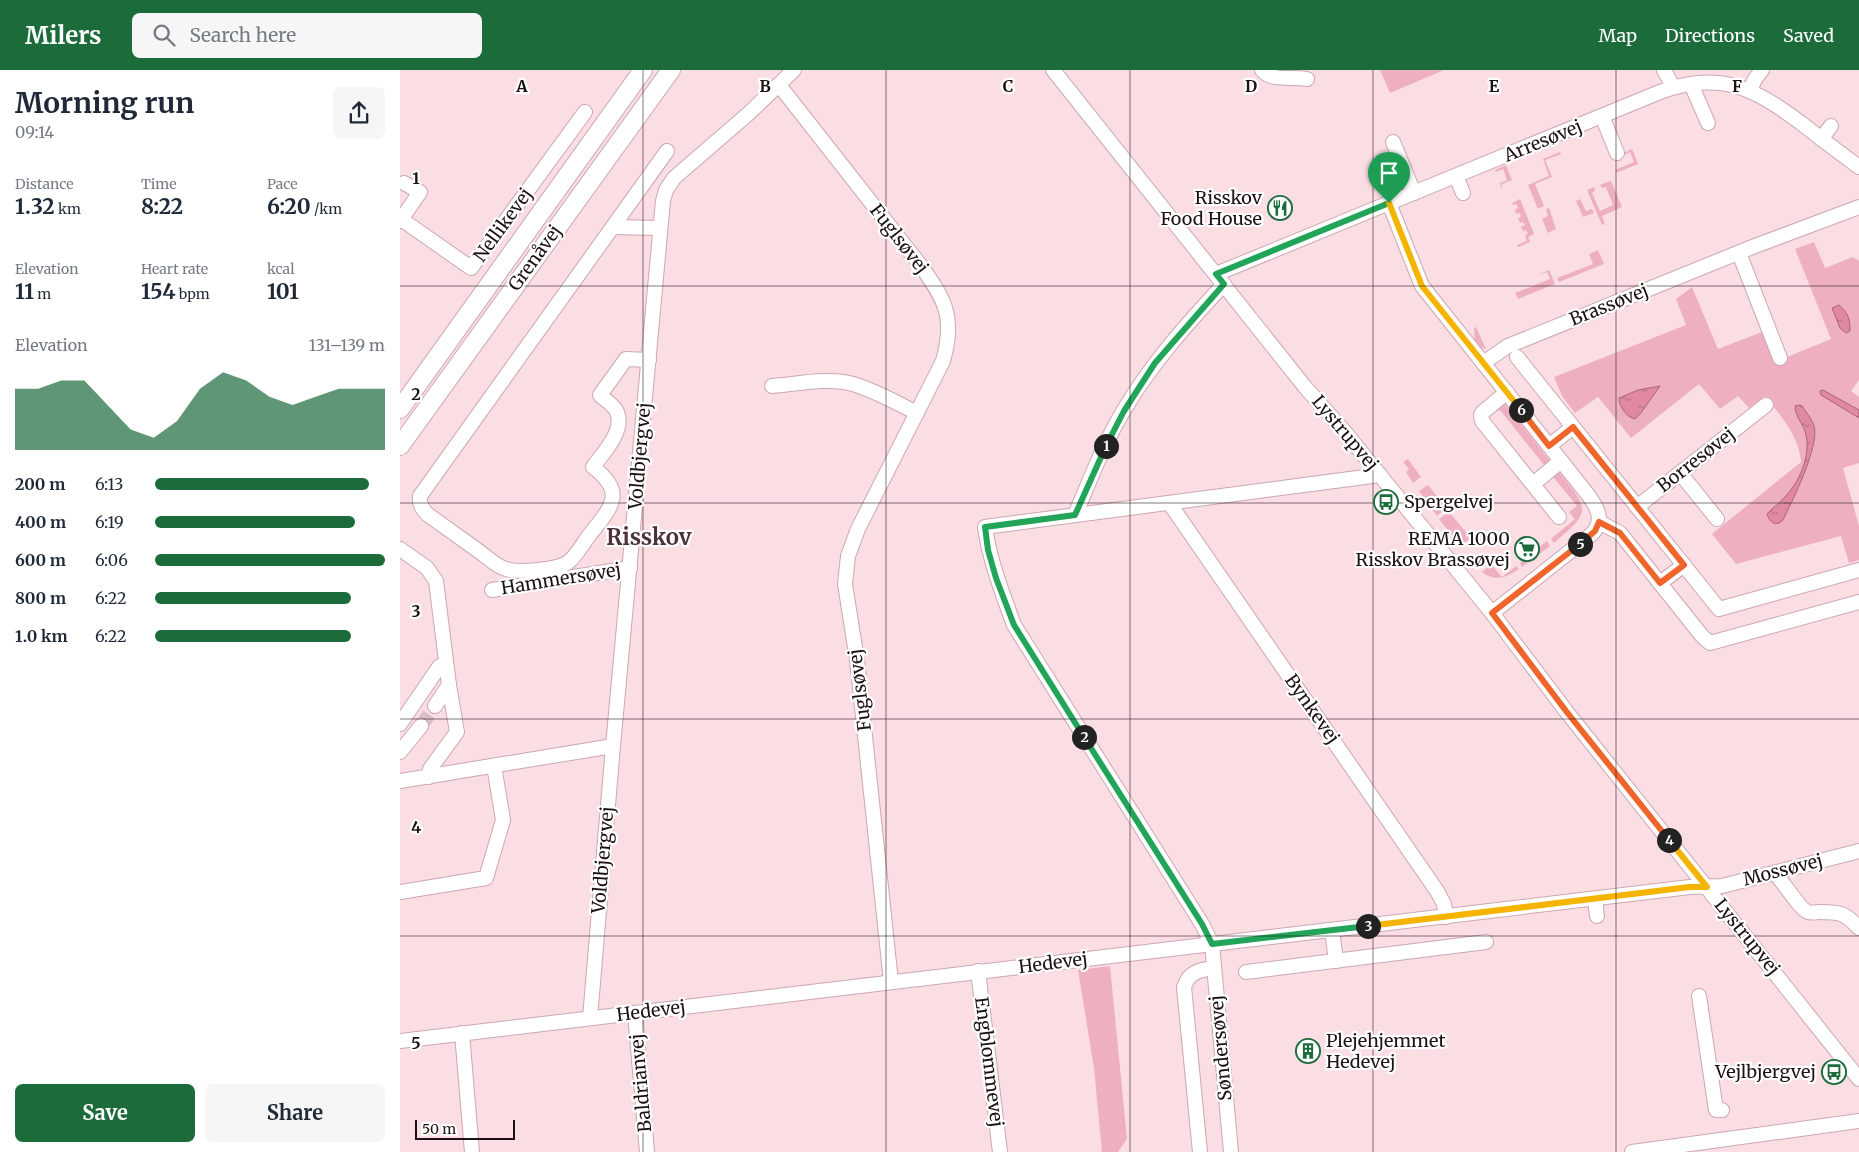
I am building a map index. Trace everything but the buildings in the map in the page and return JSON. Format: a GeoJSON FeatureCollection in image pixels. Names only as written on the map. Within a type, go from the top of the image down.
{"type":"FeatureCollection","features":[{"type":"Feature","properties":{"kind":"main road","name":"Grenåvej"},"geometry":{"type":"LineString","coordinates":[[400,409],[643,70]]}},
{"type":"Feature","properties":{"kind":"main road","name":"Grenåvej"},"geometry":{"type":"LineString","coordinates":[[400,446],[672,70]]}},
{"type":"Feature","properties":{"kind":"street","name":"Voldbjergvej"},"geometry":{"type":"LineString","coordinates":[[590,1018],[612,746],[663,201],[666,190],[674,178],[736,126],[794,70]]}},
{"type":"Feature","properties":{"kind":"street","name":"Lystrupvej"},"geometry":{"type":"LineString","coordinates":[[1053,70],[1305,387],[1380,475],[1492,613],[1566,711],[1859,1079]]}},
{"type":"Feature","properties":{"kind":"street"},"geometry":{"type":"LineString","coordinates":[[1262,70],[1274,77],[1295,76],[1307,79]]}},
{"type":"Feature","properties":{"kind":"street"},"geometry":{"type":"LineString","coordinates":[[1664,70],[1673,87]]}},
{"type":"Feature","properties":{"kind":"street"},"geometry":{"type":"LineString","coordinates":[[1750,90],[1762,70]]}},
{"type":"Feature","properties":{"kind":"street","name":"Arresøvej"},"geometry":{"type":"LineString","coordinates":[[1220,279],[1389,203],[1673,87],[1691,84],[1724,83],[1750,90],[1778,106],[1859,167]]}},
{"type":"Feature","properties":{"kind":"street"},"geometry":{"type":"LineString","coordinates":[[1691,84],[1708,123]]}},
{"type":"Feature","properties":{"kind":"street","name":"Fuglsøvej"},"geometry":{"type":"LineString","coordinates":[[778,86],[938,289],[945,304],[948,317],[946,348],[937,375],[858,529],[848,556],[845,584],[858,660],[891,982]]}},
{"type":"Feature","properties":{"kind":"street","name":"Nellikevej"},"geometry":{"type":"LineString","coordinates":[[404,183],[420,192],[401,220],[471,268],[584,112]]}},
{"type":"Feature","properties":{"kind":"street"},"geometry":{"type":"LineString","coordinates":[[1602,116],[1617,153]]}},
{"type":"Feature","properties":{"kind":"street"},"geometry":{"type":"LineString","coordinates":[[1821,139],[1830,126]]}},
{"type":"Feature","properties":{"kind":"street"},"geometry":{"type":"LineString","coordinates":[[1393,142],[1414,193]]}},
{"type":"Feature","properties":{"kind":"street"},"geometry":{"type":"LineString","coordinates":[[649,360],[626,359],[600,395],[614,407],[618,418],[616,433],[593,467],[610,483],[613,498],[611,505],[567,563],[524,571],[505,569],[427,514],[419,502],[420,496],[667,151]]}},
{"type":"Feature","properties":{"kind":"street"},"geometry":{"type":"LineString","coordinates":[[1456,176],[1463,193]]}},
{"type":"Feature","properties":{"kind":"street"},"geometry":{"type":"LineString","coordinates":[[1389,203],[1422,286],[1594,502],[1598,512],[1599,522],[1595,531],[1589,537],[1492,613]]}},
{"type":"Feature","properties":{"kind":"street","name":"Brassøvej"},"geometry":{"type":"LineString","coordinates":[[1483,362],[1508,346],[1738,253],[1859,207]]}},
{"type":"Feature","properties":{"kind":"street"},"geometry":{"type":"LineString","coordinates":[[613,227],[660,228]]}},
{"type":"Feature","properties":{"kind":"street"},"geometry":{"type":"LineString","coordinates":[[1738,253],[1780,358]]}},
{"type":"Feature","properties":{"kind":"street"},"geometry":{"type":"LineString","coordinates":[[1075,515],[1098,461],[1124,411],[1155,363],[1220,279]]}},
{"type":"Feature","properties":{"kind":"street"},"geometry":{"type":"LineString","coordinates":[[1517,358],[1719,609],[1859,570]]}},
{"type":"Feature","properties":{"kind":"street"},"geometry":{"type":"LineString","coordinates":[[772,386],[830,381],[852,384],[917,413]]}},
{"type":"Feature","properties":{"kind":"street"},"geometry":{"type":"LineString","coordinates":[[1506,392],[1483,412],[1481,419],[1559,517]]}},
{"type":"Feature","properties":{"kind":"street","name":"Borresøvej"},"geometry":{"type":"LineString","coordinates":[[1637,507],[1766,405]]}},
{"type":"Feature","properties":{"kind":"street"},"geometry":{"type":"LineString","coordinates":[[1549,446],[1573,427]]}},
{"type":"Feature","properties":{"kind":"street"},"geometry":{"type":"LineString","coordinates":[[1533,484],[1561,461]]}},
{"type":"Feature","properties":{"kind":"street"},"geometry":{"type":"LineString","coordinates":[[1680,473],[1717,519]]}},
{"type":"Feature","properties":{"kind":"street"},"geometry":{"type":"LineString","coordinates":[[1212,944],[1202,924],[1014,625],[996,578],[988,550],[985,527],[1380,475]]}},
{"type":"Feature","properties":{"kind":"street","name":"Bynkevej"},"geometry":{"type":"LineString","coordinates":[[1170,504],[1437,891],[1444,904],[1446,917]]}},
{"type":"Feature","properties":{"kind":"street"},"geometry":{"type":"LineString","coordinates":[[611,505],[635,508]]}},
{"type":"Feature","properties":{"kind":"street"},"geometry":{"type":"LineString","coordinates":[[1599,522],[1620,533],[1702,636],[1710,643],[1859,602]]}},
{"type":"Feature","properties":{"kind":"street"},"geometry":{"type":"LineString","coordinates":[[400,549],[427,568],[436,581],[457,732],[430,769],[429,777]]}},
{"type":"Feature","properties":{"kind":"street"},"geometry":{"type":"LineString","coordinates":[[1660,583],[1684,565]]}},
{"type":"Feature","properties":{"kind":"street","name":"Hammersøvej"},"geometry":{"type":"LineString","coordinates":[[492,590],[630,568]]}},
{"type":"Feature","properties":{"kind":"street"},"geometry":{"type":"LineString","coordinates":[[400,724],[439,667],[446,662]]}},
{"type":"Feature","properties":{"kind":"street"},"geometry":{"type":"LineString","coordinates":[[435,706],[449,685]]}},
{"type":"Feature","properties":{"kind":"street"},"geometry":{"type":"LineString","coordinates":[[400,752],[420,726]]}},
{"type":"Feature","properties":{"kind":"street"},"geometry":{"type":"LineString","coordinates":[[400,781],[612,746]]}},
{"type":"Feature","properties":{"kind":"street"},"geometry":{"type":"LineString","coordinates":[[400,892],[486,878],[503,820],[494,766]]}},
{"type":"Feature","properties":{"kind":"street","name":"Mossøvej"},"geometry":{"type":"LineString","coordinates":[[1707,887],[1722,886],[1859,851]]}},
{"type":"Feature","properties":{"kind":"street"},"geometry":{"type":"LineString","coordinates":[[1775,873],[1794,895],[1800,907],[1808,912],[1840,913],[1849,916],[1859,928]]}},
{"type":"Feature","properties":{"kind":"street","name":"Hedevej"},"geometry":{"type":"LineString","coordinates":[[400,1041],[1690,887],[1707,887]]}},
{"type":"Feature","properties":{"kind":"street"},"geometry":{"type":"LineString","coordinates":[[1595,899],[1597,916]]}},
{"type":"Feature","properties":{"kind":"street"},"geometry":{"type":"LineString","coordinates":[[1332,930],[1336,962]]}},
{"type":"Feature","properties":{"kind":"street"},"geometry":{"type":"LineString","coordinates":[[1246,972],[1486,942]]}},
{"type":"Feature","properties":{"kind":"street","name":"Søndersøvej"},"geometry":{"type":"LineString","coordinates":[[1212,944],[1231,1152]]}},
{"type":"Feature","properties":{"kind":"street"},"geometry":{"type":"LineString","coordinates":[[1200,1152],[1184,987],[1186,979],[1193,973],[1214,968]]}},
{"type":"Feature","properties":{"kind":"street","name":"Engblommevej"},"geometry":{"type":"LineString","coordinates":[[978,971],[1000,1152]]}},
{"type":"Feature","properties":{"kind":"street"},"geometry":{"type":"LineString","coordinates":[[1699,996],[1716,1110],[1722,1110]]}},
{"type":"Feature","properties":{"kind":"street","name":"Baldrianvej"},"geometry":{"type":"LineString","coordinates":[[635,1013],[647,1152]]}},
{"type":"Feature","properties":{"kind":"street"},"geometry":{"type":"LineString","coordinates":[[462,1033],[472,1152]]}},
{"type":"Feature","properties":{"kind":"street"},"geometry":{"type":"LineString","coordinates":[[1632,1152],[1859,1121]]}},
{"type":"Feature","properties":{"kind":"shaded area"},"geometry":{"type":"Polygon","coordinates":[[[1380,70],[1444,70],[1390,93],[1380,70]]]}},
{"type":"Feature","properties":{"kind":"shaded area"},"geometry":{"type":"Polygon","coordinates":[[[1632,149],[1638,164],[1616,173],[1615,170],[1634,162],[1630,152],[1614,160],[1613,158],[1632,149]]]}},
{"type":"Feature","properties":{"kind":"shaded area"},"geometry":{"type":"Polygon","coordinates":[[[1560,152],[1561,154],[1545,160],[1552,177],[1535,184],[1544,206],[1538,209],[1528,185],[1549,176],[1543,159],[1560,152]]]}},
{"type":"Feature","properties":{"kind":"shaded area"},"geometry":{"type":"Polygon","coordinates":[[[1506,165],[1512,180],[1502,184],[1502,189],[1500,183],[1507,180],[1503,169],[1496,172],[1495,170],[1506,165]]]}},
{"type":"Feature","properties":{"kind":"shaded area"},"geometry":{"type":"Polygon","coordinates":[[[1611,181],[1622,207],[1602,216],[1605,224],[1602,225],[1587,190],[1594,187],[1595,191],[1592,193],[1600,211],[1613,205],[1606,187],[1602,188],[1600,185],[1611,181]]]}},
{"type":"Feature","properties":{"kind":"shaded area"},"geometry":{"type":"Polygon","coordinates":[[[1520,199],[1534,234],[1528,237],[1530,242],[1518,247],[1517,245],[1527,241],[1525,235],[1528,234],[1521,227],[1525,225],[1523,222],[1520,223],[1518,218],[1521,217],[1520,213],[1516,214],[1515,210],[1518,208],[1516,204],[1513,205],[1512,203],[1520,199]]]}},
{"type":"Feature","properties":{"kind":"shaded area"},"geometry":{"type":"Polygon","coordinates":[[[1580,199],[1586,211],[1592,209],[1594,213],[1583,217],[1576,201],[1580,199]]]}},
{"type":"Feature","properties":{"kind":"shaded area"},"geometry":{"type":"Polygon","coordinates":[[[1549,208],[1556,229],[1548,233],[1542,219],[1548,216],[1546,209],[1549,208]]]}},
{"type":"Feature","properties":{"kind":"shaded area"},"geometry":{"type":"Polygon","coordinates":[[[1814,242],[1825,268],[1853,257],[1859,261],[1859,380],[1851,391],[1859,397],[1859,463],[1843,468],[1859,526],[1859,560],[1849,563],[1841,536],[1736,564],[1712,534],[1801,462],[1800,453],[1793,435],[1765,396],[1749,408],[1738,396],[1720,409],[1699,384],[1631,438],[1598,397],[1575,413],[1562,396],[1554,377],[1686,325],[1676,299],[1692,287],[1718,349],[1762,332],[1775,362],[1831,339],[1795,249],[1814,242]]]}},
{"type":"Feature","properties":{"kind":"shaded area"},"geometry":{"type":"Polygon","coordinates":[[[1598,250],[1604,264],[1559,282],[1557,278],[1593,264],[1589,254],[1598,250]]]}},
{"type":"Feature","properties":{"kind":"shaded area"},"geometry":{"type":"Polygon","coordinates":[[[1549,270],[1555,284],[1518,299],[1515,293],[1550,279],[1547,272],[1535,276],[1549,270]]]}},
{"type":"Feature","properties":{"kind":"shaded area"},"geometry":{"type":"Polygon","coordinates":[[[1476,327],[1486,349],[1475,342],[1474,328],[1476,327]]]}},
{"type":"Feature","properties":{"kind":"shaded area"},"geometry":{"type":"Polygon","coordinates":[[[1502,404],[1505,404],[1550,461],[1542,469],[1544,465],[1500,410],[1495,412],[1502,404]]]}},
{"type":"Feature","properties":{"kind":"shaded area"},"geometry":{"type":"Polygon","coordinates":[[[1408,459],[1421,477],[1413,483],[1406,472],[1409,469],[1403,462],[1408,459]]]}},
{"type":"Feature","properties":{"kind":"shaded area"},"geometry":{"type":"Polygon","coordinates":[[[1559,472],[1576,495],[1581,503],[1582,510],[1575,524],[1554,543],[1551,539],[1575,519],[1569,512],[1577,506],[1554,478],[1551,478],[1559,472]]]}},
{"type":"Feature","properties":{"kind":"shaded area"},"geometry":{"type":"Polygon","coordinates":[[[1428,485],[1446,508],[1437,516],[1419,491],[1428,485]]]}},
{"type":"Feature","properties":{"kind":"shaded area"},"geometry":{"type":"Polygon","coordinates":[[[1449,512],[1471,538],[1461,546],[1439,519],[1449,512]]]}},
{"type":"Feature","properties":{"kind":"shaded area"},"geometry":{"type":"Polygon","coordinates":[[[1547,541],[1550,546],[1522,567],[1520,563],[1547,541]]]}},
{"type":"Feature","properties":{"kind":"shaded area"},"geometry":{"type":"Polygon","coordinates":[[[1491,564],[1502,577],[1516,566],[1519,569],[1505,577],[1496,578],[1482,572],[1491,564]]]}},
{"type":"Feature","properties":{"kind":"shaded area"},"geometry":{"type":"Polygon","coordinates":[[[1110,966],[1127,1139],[1118,1152],[1102,1152],[1094,1068],[1078,970],[1110,966]]]}},
{"type":"Feature","properties":{"kind":"water"},"geometry":{"type":"Polygon","coordinates":[[[1839,305],[1849,319],[1850,331],[1846,333],[1840,328],[1832,308],[1839,305]]]}},
{"type":"Feature","properties":{"kind":"water"},"geometry":{"type":"Polygon","coordinates":[[[1660,386],[1635,419],[1624,411],[1620,404],[1619,398],[1638,390],[1660,386]]]}},
{"type":"Feature","properties":{"kind":"water"},"geometry":{"type":"Polygon","coordinates":[[[1823,390],[1859,410],[1859,418],[1821,395],[1820,391],[1823,390]]]}},
{"type":"Feature","properties":{"kind":"water"},"geometry":{"type":"Polygon","coordinates":[[[1800,405],[1814,426],[1813,446],[1804,473],[1783,520],[1776,524],[1770,520],[1767,514],[1794,485],[1799,477],[1807,452],[1806,435],[1796,414],[1795,406],[1800,405]]]}},
{"type":"Feature","properties":{"kind":"tunnel"},"geometry":{"type":"LineString","coordinates":[[421,726],[435,706]]}},
{"type":"Feature","properties":{"kind":"place","name":"Risskov Food House"},"geometry":{"type":"Point","coordinates":[1280,208]}},
{"type":"Feature","properties":{"kind":"place","name":"Spergelvej"},"geometry":{"type":"Point","coordinates":[1386,502]}},
{"type":"Feature","properties":{"kind":"place","name":"REMA 1000 Risskov Brassøvej"},"geometry":{"type":"Point","coordinates":[1527,549]}},
{"type":"Feature","properties":{"kind":"place","name":"Plejehjemmet Hedevej"},"geometry":{"type":"Point","coordinates":[1308,1051]}},
{"type":"Feature","properties":{"kind":"place","name":"Vejlbjergvej"},"geometry":{"type":"Point","coordinates":[1834,1072]}},
{"type":"Feature","properties":{"kind":"district","name":"Risskov"},"geometry":{"type":"Point","coordinates":[649,537]}},
{"type":"Feature","properties":{"kind":"route"},"geometry":{"type":"LineString","coordinates":[[1389,203],[1422,286],[1549,446],[1573,427],[1684,565],[1660,583],[1620,533],[1608,525],[1599,522],[1595,531],[1589,537],[1492,613],[1566,711],[1707,887],[1690,887],[1212,944],[1202,924],[1014,625],[996,578],[988,550],[985,527],[1075,515],[1098,461],[1124,411],[1155,363],[1224,284],[1216,274],[1389,203]]}}]}
